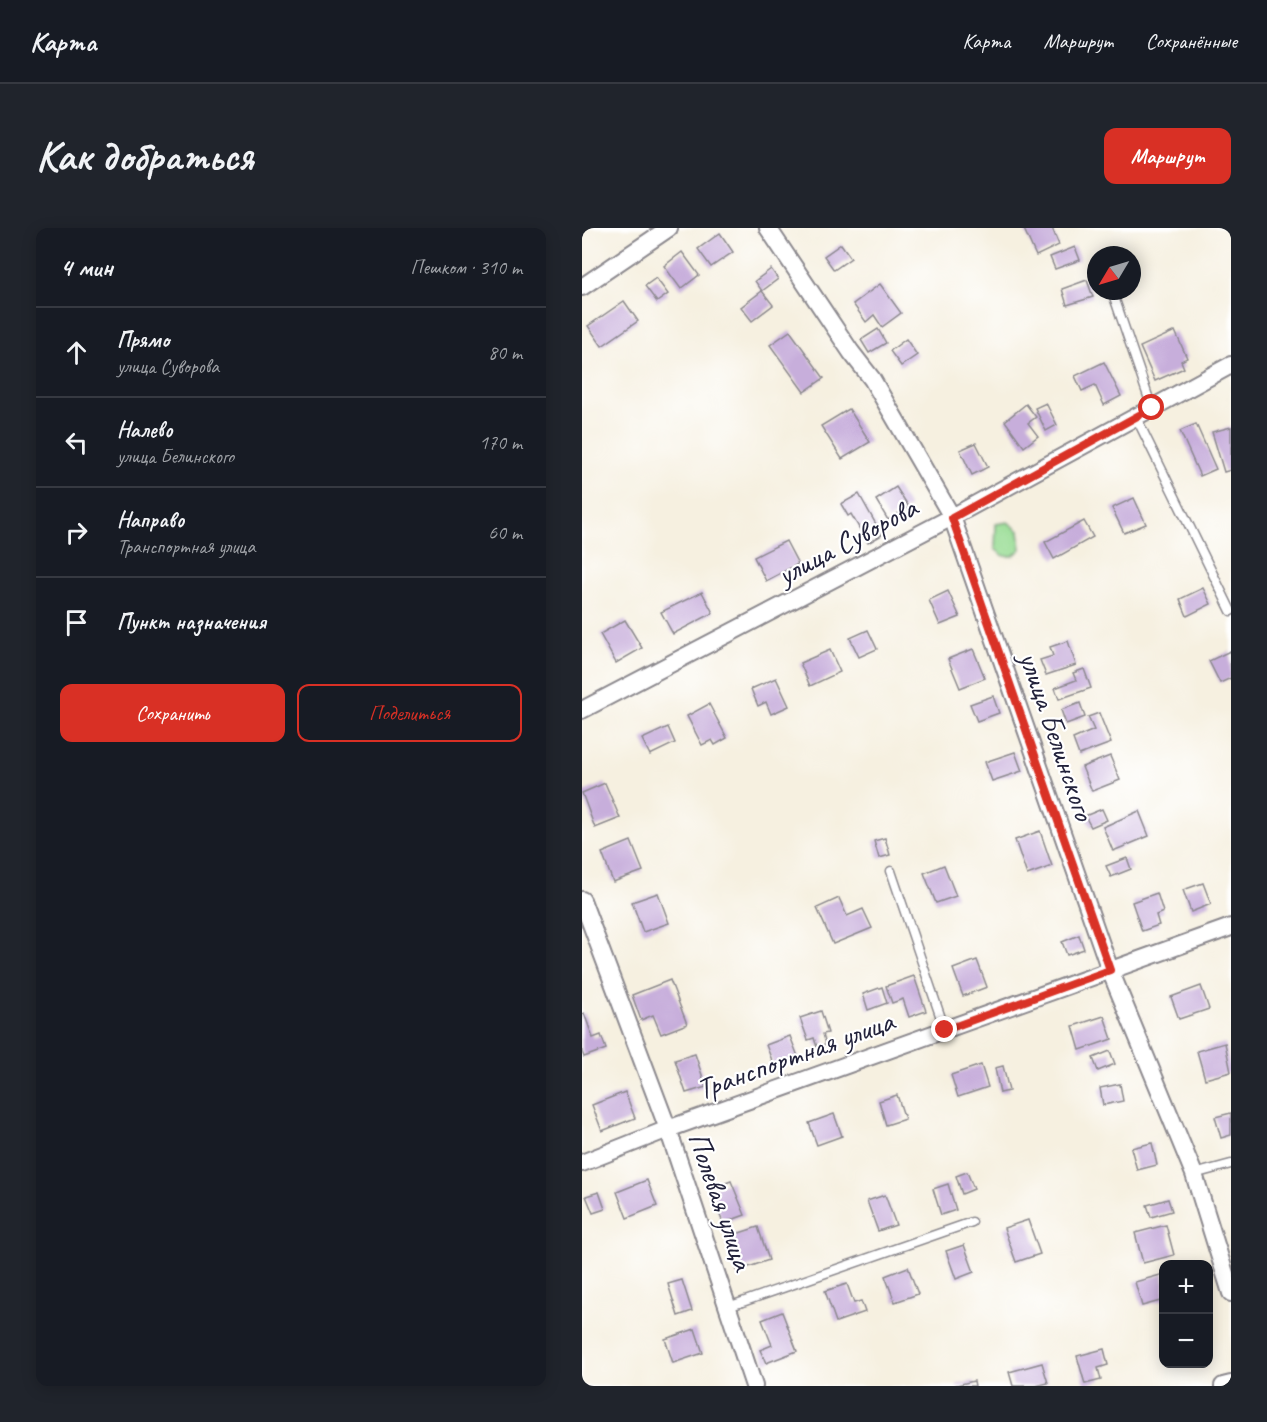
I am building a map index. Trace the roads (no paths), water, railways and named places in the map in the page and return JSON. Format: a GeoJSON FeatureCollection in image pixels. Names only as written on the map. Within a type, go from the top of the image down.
{"type":"FeatureCollection","features":[{"type":"Feature","properties":{"kind":"street"},"geometry":{"type":"LineString","coordinates":[[582,287],[669,228]]}},
{"type":"Feature","properties":{"kind":"street","name":"улица Белинского"},"geometry":{"type":"LineString","coordinates":[[768,228],[851,352],[872,379],[952,518],[1110,970],[1194,1174],[1231,1293]]}},
{"type":"Feature","properties":{"kind":"street","name":"улица Суворова"},"geometry":{"type":"LineString","coordinates":[[582,710],[952,518],[1231,365]]}},
{"type":"Feature","properties":{"kind":"street","name":"Полевая улица"},"geometry":{"type":"LineString","coordinates":[[582,900],[668,1129],[754,1386]]}},
{"type":"Feature","properties":{"kind":"street","name":"Транспортная улица"},"geometry":{"type":"LineString","coordinates":[[582,1163],[668,1129],[1231,927]]}},
{"type":"Feature","properties":{"kind":"street"},"geometry":{"type":"LineString","coordinates":[[1223,1386],[1231,1384]]}},
{"type":"Feature","properties":{"kind":"lane"},"geometry":{"type":"LineString","coordinates":[[1115,300],[1152,408]]}},
{"type":"Feature","properties":{"kind":"lane"},"geometry":{"type":"LineString","coordinates":[[1136,417],[1231,610]]}},
{"type":"Feature","properties":{"kind":"lane"},"geometry":{"type":"LineString","coordinates":[[891,871],[945,1030]]}},
{"type":"Feature","properties":{"kind":"lane"},"geometry":{"type":"LineString","coordinates":[[1194,1174],[1231,1164]]}},
{"type":"Feature","properties":{"kind":"lane"},"geometry":{"type":"LineString","coordinates":[[728,1307],[972,1222]]}}]}
